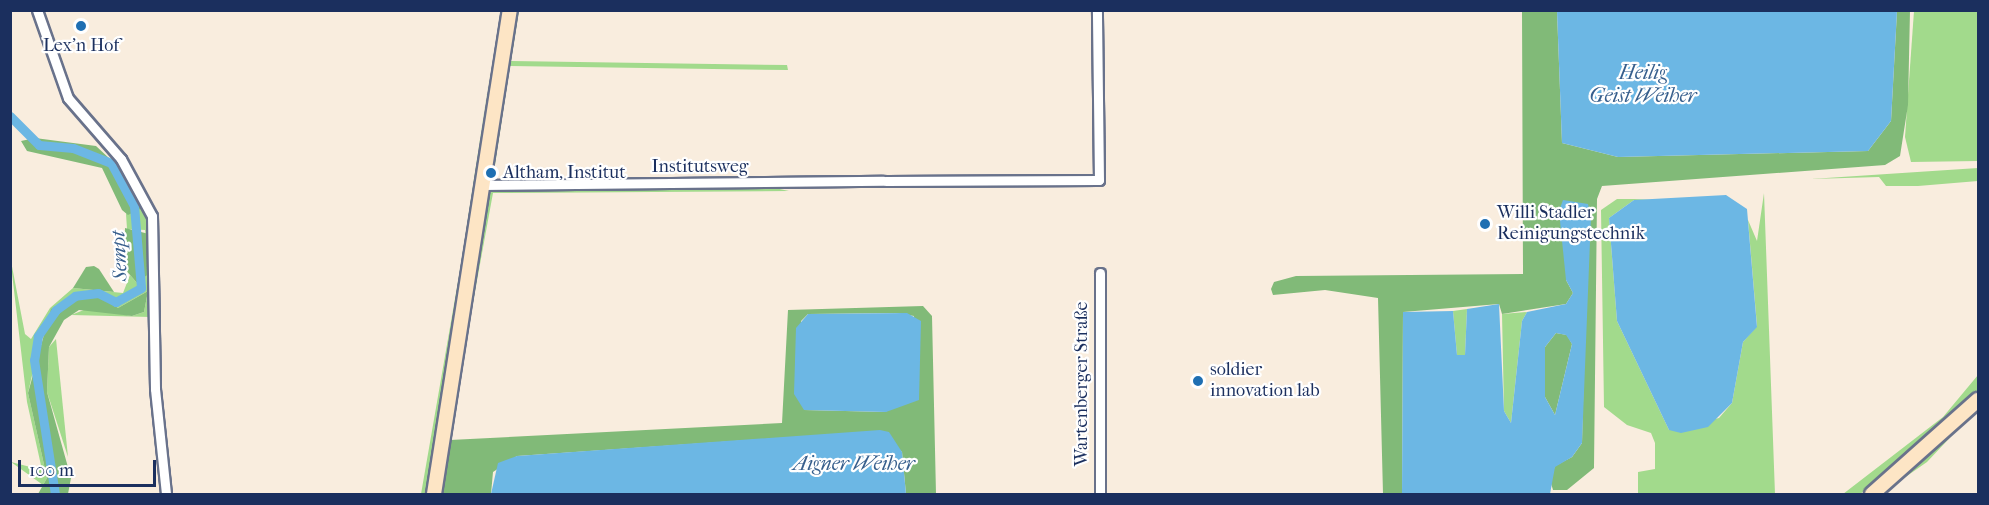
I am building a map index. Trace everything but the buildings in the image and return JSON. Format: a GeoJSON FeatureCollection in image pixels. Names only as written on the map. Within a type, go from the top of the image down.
{"type":"FeatureCollection","features":[{"type":"Feature","properties":{"kind":"main road"},"geometry":{"type":"LineString","coordinates":[[434,495],[510,10]]}},
{"type":"Feature","properties":{"kind":"main road"},"geometry":{"type":"LineString","coordinates":[[1872,495],[1978,400]]}},
{"type":"Feature","properties":{"kind":"street"},"geometry":{"type":"LineString","coordinates":[[37,10],[68,98],[121,159],[152,216],[155,389],[166,495]]}},
{"type":"Feature","properties":{"kind":"street","name":"Institutsweg"},"geometry":{"type":"LineString","coordinates":[[482,185],[1099,180],[1097,10]]}},
{"type":"Feature","properties":{"kind":"street","name":"Wartenberger Straße"},"geometry":{"type":"LineString","coordinates":[[1100,273],[1100,495]]}},
{"type":"Feature","properties":{"kind":"green space"},"geometry":{"type":"Polygon","coordinates":[[[514,11],[519,11],[511,61],[787,65],[788,70],[510,66],[493,178],[514,11]]]}},
{"type":"Feature","properties":{"kind":"green space"},"geometry":{"type":"Polygon","coordinates":[[[1522,11],[1557,11],[1562,143],[1618,157],[1868,151],[1891,121],[1897,11],[1910,11],[1908,105],[1900,156],[1885,165],[1602,186],[1597,199],[1594,468],[1567,490],[1553,490],[1550,480],[1555,466],[1572,457],[1582,443],[1588,204],[1566,280],[1573,293],[1566,304],[1502,314],[1499,304],[1403,312],[1402,494],[1383,494],[1378,298],[1325,290],[1273,295],[1271,289],[1274,282],[1296,276],[1523,274],[1522,11]]]}},
{"type":"Feature","properties":{"kind":"green space"},"geometry":{"type":"Polygon","coordinates":[[[1914,11],[1978,11],[1978,161],[1911,162],[1905,137],[1914,11]]]}},
{"type":"Feature","properties":{"kind":"green space"},"geometry":{"type":"Polygon","coordinates":[[[491,67],[428,494],[421,494],[461,264],[491,67]]]}},
{"type":"Feature","properties":{"kind":"green space"},"geometry":{"type":"Polygon","coordinates":[[[35,138],[96,146],[126,174],[140,198],[140,209],[128,215],[122,210],[102,168],[27,151],[21,141],[35,138]]]}},
{"type":"Feature","properties":{"kind":"green space"},"geometry":{"type":"Polygon","coordinates":[[[1978,168],[1978,181],[1918,186],[1886,186],[1879,177],[1811,179],[1978,168]]]}},
{"type":"Feature","properties":{"kind":"green space"},"geometry":{"type":"Polygon","coordinates":[[[770,187],[789,191],[493,193],[438,494],[488,193],[503,189],[770,187]]]}},
{"type":"Feature","properties":{"kind":"green space"},"geometry":{"type":"Polygon","coordinates":[[[1764,193],[1775,494],[1638,494],[1638,472],[1655,469],[1655,443],[1651,433],[1627,425],[1604,407],[1601,210],[1617,199],[1655,199],[1634,200],[1609,218],[1617,321],[1669,430],[1719,418],[1732,403],[1743,342],[1757,326],[1748,220],[1757,241],[1764,193]]]}},
{"type":"Feature","properties":{"kind":"green space"},"geometry":{"type":"Polygon","coordinates":[[[140,198],[150,231],[150,317],[71,315],[89,308],[132,316],[144,312],[148,291],[118,308],[103,297],[46,326],[40,340],[28,393],[47,478],[43,485],[11,462],[42,470],[27,402],[10,256],[25,334],[31,339],[50,308],[73,288],[123,293],[130,275],[137,283],[149,274],[145,230],[127,229],[126,214],[140,198]]]}},
{"type":"Feature","properties":{"kind":"green space"},"geometry":{"type":"Polygon","coordinates":[[[125,228],[149,234],[149,274],[137,283],[124,268],[125,228]]]}},
{"type":"Feature","properties":{"kind":"green space"},"geometry":{"type":"Polygon","coordinates":[[[94,266],[99,269],[114,292],[73,288],[86,267],[94,266]]]}},
{"type":"Feature","properties":{"kind":"green space"},"geometry":{"type":"Polygon","coordinates":[[[148,291],[144,312],[132,316],[79,310],[64,320],[49,347],[47,392],[71,478],[68,494],[38,494],[47,478],[28,393],[51,309],[70,297],[103,297],[118,308],[148,291]]]}},
{"type":"Feature","properties":{"kind":"green space"},"geometry":{"type":"Polygon","coordinates":[[[923,306],[932,316],[936,494],[906,494],[902,452],[880,431],[517,456],[493,472],[491,494],[442,494],[450,440],[782,423],[788,310],[923,306]],[[897,313],[808,314],[801,321],[804,410],[886,412],[914,316],[897,313]]]}},
{"type":"Feature","properties":{"kind":"green space"},"geometry":{"type":"Polygon","coordinates":[[[1467,309],[1465,355],[1457,355],[1453,311],[1467,309]]]}},
{"type":"Feature","properties":{"kind":"green space"},"geometry":{"type":"Polygon","coordinates":[[[1527,312],[1522,321],[1511,423],[1504,411],[1502,314],[1527,312]]]}},
{"type":"Feature","properties":{"kind":"green space"},"geometry":{"type":"Polygon","coordinates":[[[1556,333],[1567,335],[1572,344],[1555,415],[1545,397],[1545,347],[1556,333]]]}},
{"type":"Feature","properties":{"kind":"green space"},"geometry":{"type":"Polygon","coordinates":[[[56,339],[68,457],[47,392],[49,347],[56,339]]]}},
{"type":"Feature","properties":{"kind":"green space"},"geometry":{"type":"Polygon","coordinates":[[[1978,375],[1978,390],[1896,468],[1860,494],[1843,494],[1943,417],[1978,375]]]}},
{"type":"Feature","properties":{"kind":"green space"},"geometry":{"type":"Polygon","coordinates":[[[1978,408],[1927,462],[1881,494],[1917,466],[1978,408]]]}},
{"type":"Feature","properties":{"kind":"water","name":"Heilig Geist Weiher"},"geometry":{"type":"Polygon","coordinates":[[[1557,11],[1897,11],[1891,121],[1868,151],[1618,157],[1562,143],[1557,11]]]}},
{"type":"Feature","properties":{"kind":"water"},"geometry":{"type":"Polygon","coordinates":[[[1726,195],[1747,209],[1757,327],[1743,342],[1732,403],[1708,427],[1681,433],[1669,430],[1617,321],[1609,218],[1634,200],[1726,195]]]}},
{"type":"Feature","properties":{"kind":"water"},"geometry":{"type":"Polygon","coordinates":[[[1563,200],[1588,204],[1591,216],[1582,443],[1572,457],[1555,467],[1550,494],[1402,494],[1403,312],[1453,311],[1457,355],[1465,355],[1467,309],[1499,304],[1504,411],[1511,423],[1522,321],[1527,312],[1566,304],[1573,293],[1566,280],[1559,211],[1563,200]],[[1556,333],[1545,347],[1545,397],[1555,415],[1572,344],[1566,335],[1556,333]]]}},
{"type":"Feature","properties":{"kind":"water"},"geometry":{"type":"Polygon","coordinates":[[[907,313],[921,321],[919,400],[886,412],[804,410],[794,394],[796,328],[808,314],[907,313]]]}},
{"type":"Feature","properties":{"kind":"water","name":"Aigner Weiher"},"geometry":{"type":"Polygon","coordinates":[[[880,430],[889,432],[902,452],[906,494],[491,494],[498,463],[517,456],[880,430]]]}},
{"type":"Feature","properties":{"kind":"waterway","name":"Sempt"},"geometry":{"type":"LineString","coordinates":[[10,116],[39,145],[73,148],[111,163],[134,206],[141,288],[116,302],[98,293],[75,296],[56,310],[38,336],[34,360],[55,494]]}},
{"type":"Feature","properties":{"kind":"place","name":"Lex'n Hof"},"geometry":{"type":"Point","coordinates":[81,26]}},
{"type":"Feature","properties":{"kind":"place","name":"Altham, Institut"},"geometry":{"type":"Point","coordinates":[491,173]}},
{"type":"Feature","properties":{"kind":"place","name":"Willi Stadler Reinigungstechnik"},"geometry":{"type":"Point","coordinates":[1485,224]}},
{"type":"Feature","properties":{"kind":"place","name":"soldier innovation lab"},"geometry":{"type":"Point","coordinates":[1198,381]}}]}
